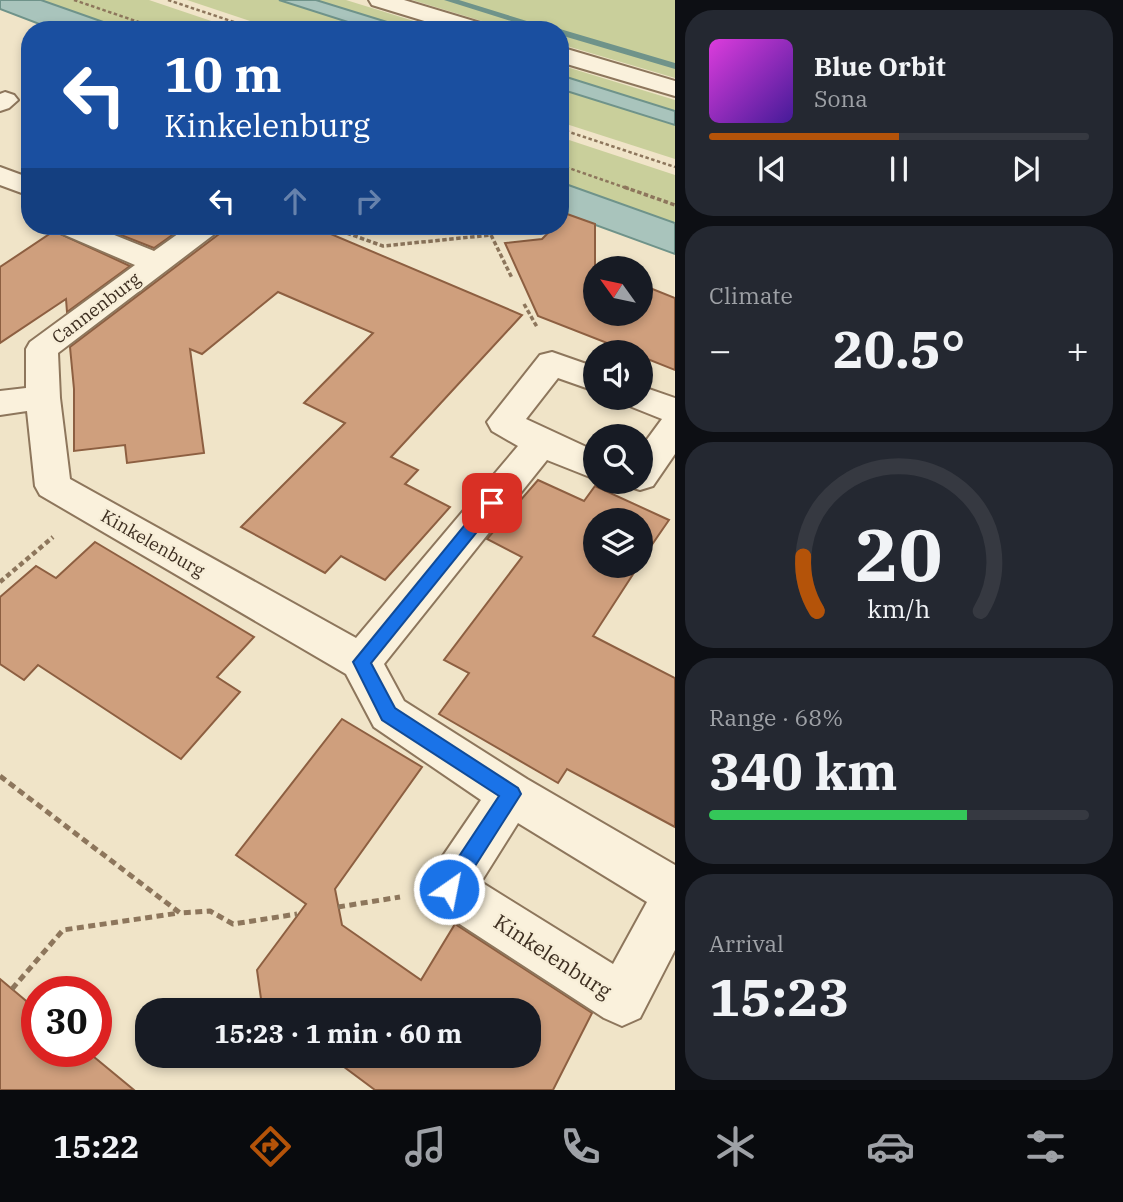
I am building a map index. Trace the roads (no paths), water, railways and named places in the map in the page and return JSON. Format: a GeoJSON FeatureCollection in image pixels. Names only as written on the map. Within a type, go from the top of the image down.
{"type":"FeatureCollection","features":[{"type":"Feature","properties":{"kind":"street"},"geometry":{"type":"LineString","coordinates":[[380,0],[449,21]]}},
{"type":"Feature","properties":{"kind":"street"},"geometry":{"type":"LineString","coordinates":[[569,57],[675,89]]}},
{"type":"Feature","properties":{"kind":"street"},"geometry":{"type":"LineString","coordinates":[[0,175],[21,184]]}},
{"type":"Feature","properties":{"kind":"street","name":"Cannenburg"},"geometry":{"type":"LineString","coordinates":[[89,235],[156,264]]}},
{"type":"Feature","properties":{"kind":"street","name":"Cannenburg"},"geometry":{"type":"LineString","coordinates":[[53,486],[43,398],[42,349],[195,235]]}},
{"type":"Feature","properties":{"kind":"street"},"geometry":{"type":"LineString","coordinates":[[583,375],[552,363],[504,422],[541,443],[583,461]]}},
{"type":"Feature","properties":{"kind":"street"},"geometry":{"type":"LineString","coordinates":[[0,403],[43,398]]}},
{"type":"Feature","properties":{"kind":"street"},"geometry":{"type":"LineString","coordinates":[[653,402],[675,411]]}},
{"type":"Feature","properties":{"kind":"street"},"geometry":{"type":"LineString","coordinates":[[653,458],[675,427]]}},
{"type":"Feature","properties":{"kind":"street"},"geometry":{"type":"LineString","coordinates":[[541,443],[361,662],[389,714],[511,794],[675,892]]}},
{"type":"Feature","properties":{"kind":"street","name":"Kinkelenburg"},"geometry":{"type":"LineString","coordinates":[[53,486],[361,662]]}},
{"type":"Feature","properties":{"kind":"street","name":"Kinkelenburg"},"geometry":{"type":"LineString","coordinates":[[511,794],[449,889],[622,1000],[675,900]]}},
{"type":"Feature","properties":{"kind":"water"},"geometry":{"type":"Polygon","coordinates":[[[0,0],[41,0],[100,21],[31,21],[0,9],[0,0]]]}},
{"type":"Feature","properties":{"kind":"water"},"geometry":{"type":"Polygon","coordinates":[[[279,0],[316,0],[384,21],[345,21],[279,0]]]}},
{"type":"Feature","properties":{"kind":"water"},"geometry":{"type":"Polygon","coordinates":[[[569,78],[675,111],[675,125],[569,92],[569,78]]]}},
{"type":"Feature","properties":{"kind":"water"},"geometry":{"type":"Polygon","coordinates":[[[569,185],[675,223],[675,254],[569,215],[569,185]]]}},
{"type":"Feature","properties":{"kind":"waterway"},"geometry":{"type":"LineString","coordinates":[[449,0],[520,21]]}},
{"type":"Feature","properties":{"kind":"waterway"},"geometry":{"type":"LineString","coordinates":[[569,35],[675,66]]}}]}
